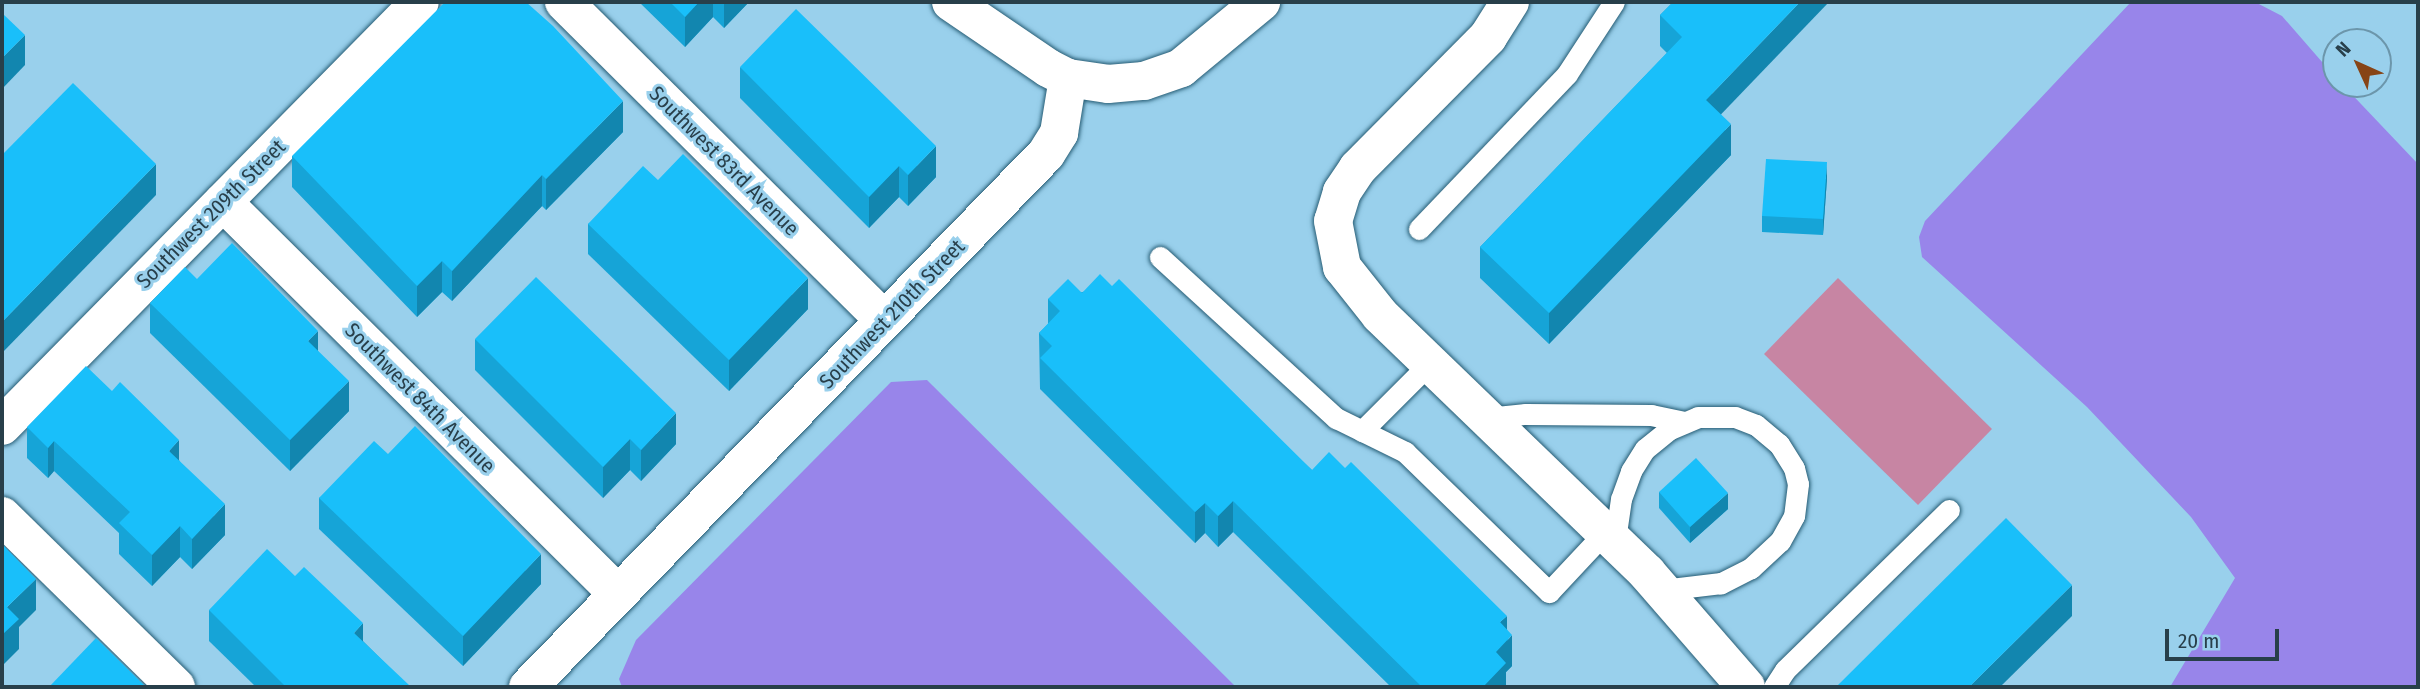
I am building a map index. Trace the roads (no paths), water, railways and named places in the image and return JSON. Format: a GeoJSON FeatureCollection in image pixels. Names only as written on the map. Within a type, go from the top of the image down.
{"type":"FeatureCollection","features":[{"type":"Feature","properties":{"kind":"street","name":"Southwest 209th Street"},"geometry":{"type":"LineString","coordinates":[[2,426],[420,2]]}},
{"type":"Feature","properties":{"kind":"street","name":"Southwest 83rd Avenue"},"geometry":{"type":"LineString","coordinates":[[564,2],[884,320]]}},
{"type":"Feature","properties":{"kind":"street"},"geometry":{"type":"LineString","coordinates":[[951,2],[1068,78],[1108,84],[1163,76],[1205,52],[1261,2]]}},
{"type":"Feature","properties":{"kind":"street"},"geometry":{"type":"LineString","coordinates":[[1510,2],[1488,37],[1358,168],[1336,204],[1333,221],[1342,267],[1367,300],[1662,590],[1746,687]]}},
{"type":"Feature","properties":{"kind":"street","name":"Southwest 210th Street"},"geometry":{"type":"LineString","coordinates":[[528,687],[1052,148],[1059,132],[1068,78]]}},
{"type":"Feature","properties":{"kind":"street","name":"Southwest 84th Avenue"},"geometry":{"type":"LineString","coordinates":[[223,202],[618,594]]}},
{"type":"Feature","properties":{"kind":"street"},"geometry":{"type":"LineString","coordinates":[[2,516],[176,687]]}},
{"type":"Feature","properties":{"kind":"lane"},"geometry":{"type":"LineString","coordinates":[[1419,229],[1567,74],[1614,2]]}},
{"type":"Feature","properties":{"kind":"lane"},"geometry":{"type":"LineString","coordinates":[[1160,257],[1302,390],[1336,418],[1405,453],[1549,592],[1610,536],[1636,461],[1656,439],[1683,422],[1712,415],[1734,416],[1756,425],[1779,444],[1794,468],[1797,500],[1789,529],[1751,568],[1721,583],[1662,590]]}},
{"type":"Feature","properties":{"kind":"lane"},"geometry":{"type":"LineString","coordinates":[[1362,431],[1430,363]]}},
{"type":"Feature","properties":{"kind":"lane"},"geometry":{"type":"LineString","coordinates":[[1486,418],[1526,414],[1651,415],[1683,422]]}},
{"type":"Feature","properties":{"kind":"lane"},"geometry":{"type":"LineString","coordinates":[[1774,687],[1785,670],[1949,510]]}}]}
